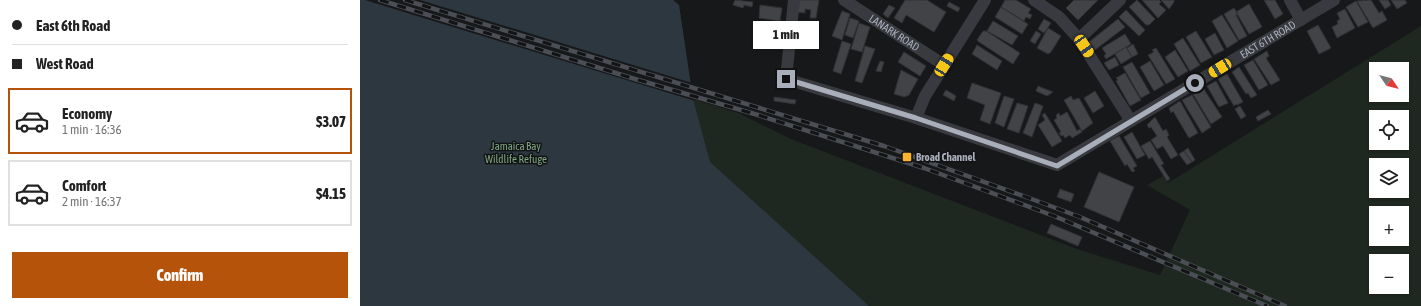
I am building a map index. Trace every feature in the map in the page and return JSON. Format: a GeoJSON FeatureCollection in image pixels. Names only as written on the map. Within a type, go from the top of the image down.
{"type":"FeatureCollection","features":[{"type":"Feature","properties":{"kind":"street"},"geometry":{"type":"LineString","coordinates":[[794,0],[786,79],[916,118],[925,96],[985,0]]}},
{"type":"Feature","properties":{"kind":"street","name":"LANARK ROAD"},"geometry":{"type":"LineString","coordinates":[[844,0],[944,65]]}},
{"type":"Feature","properties":{"kind":"street"},"geometry":{"type":"LineString","coordinates":[[1034,0],[1059,17],[1079,39],[1131,121]]}},
{"type":"Feature","properties":{"kind":"street"},"geometry":{"type":"LineString","coordinates":[[1079,39],[1120,0]]}},
{"type":"Feature","properties":{"kind":"street"},"geometry":{"type":"LineString","coordinates":[[1290,0],[1301,20]]}},
{"type":"Feature","properties":{"kind":"street","name":"EAST 6TH ROAD"},"geometry":{"type":"LineString","coordinates":[[916,118],[1057,166],[1334,0]]}},
{"type":"Feature","properties":{"kind":"green space","name":"Jamaica Bay Wildlife Refuge"},"geometry":{"type":"Polygon","coordinates":[[[360,0],[673,0],[679,5],[693,99],[738,113],[791,139],[1077,249],[1160,275],[1190,210],[1147,185],[1163,176],[1168,183],[1421,26],[1421,306],[360,306],[360,0]]]}},
{"type":"Feature","properties":{"kind":"shaded area"},"geometry":{"type":"Polygon","coordinates":[[[360,0],[673,0],[679,5],[693,99],[710,162],[869,306],[360,306],[360,0]]]}},
{"type":"Feature","properties":{"kind":"pier"},"geometry":{"type":"Polygon","coordinates":[[[365,0],[420,0],[692,83],[695,101],[365,0]]]}},
{"type":"Feature","properties":{"kind":"building"},"geometry":{"type":"Polygon","coordinates":[[[735,0],[753,2],[752,7],[744,5],[743,8],[733,5],[735,0]]]}},
{"type":"Feature","properties":{"kind":"building"},"geometry":{"type":"Polygon","coordinates":[[[798,0],[819,0],[816,18],[810,18],[811,10],[805,9],[805,13],[796,12],[798,0]]]}},
{"type":"Feature","properties":{"kind":"building"},"geometry":{"type":"Polygon","coordinates":[[[905,0],[927,0],[946,12],[934,32],[906,15],[902,23],[894,18],[905,0]]]}},
{"type":"Feature","properties":{"kind":"building"},"geometry":{"type":"Polygon","coordinates":[[[1005,0],[1016,0],[1031,9],[1028,13],[1032,15],[1030,19],[1026,17],[1024,21],[1001,7],[1005,0]]]}},
{"type":"Feature","properties":{"kind":"building"},"geometry":{"type":"Polygon","coordinates":[[[1074,0],[1098,0],[1078,20],[1066,8],[1074,0]]]}},
{"type":"Feature","properties":{"kind":"building"},"geometry":{"type":"Polygon","coordinates":[[[1137,0],[1155,19],[1149,25],[1146,25],[1129,7],[1137,0]]]}},
{"type":"Feature","properties":{"kind":"building"},"geometry":{"type":"Polygon","coordinates":[[[1142,0],[1159,0],[1161,2],[1159,4],[1166,10],[1158,18],[1142,0]]]}},
{"type":"Feature","properties":{"kind":"building"},"geometry":{"type":"Polygon","coordinates":[[[1161,0],[1174,0],[1174,2],[1169,9],[1161,0]]]}},
{"type":"Feature","properties":{"kind":"building"},"geometry":{"type":"Polygon","coordinates":[[[1264,0],[1275,0],[1283,14],[1275,19],[1264,0]]]}},
{"type":"Feature","properties":{"kind":"building"},"geometry":{"type":"Polygon","coordinates":[[[1371,0],[1379,13],[1382,11],[1387,20],[1373,28],[1357,1],[1371,0]]]}},
{"type":"Feature","properties":{"kind":"building"},"geometry":{"type":"Polygon","coordinates":[[[1379,0],[1388,0],[1391,5],[1385,9],[1379,0]]]}},
{"type":"Feature","properties":{"kind":"building"},"geometry":{"type":"Polygon","coordinates":[[[1391,0],[1405,0],[1407,3],[1397,9],[1391,0]]]}},
{"type":"Feature","properties":{"kind":"building"},"geometry":{"type":"Polygon","coordinates":[[[1356,1],[1368,22],[1358,27],[1346,7],[1356,1]]]}},
{"type":"Feature","properties":{"kind":"building"},"geometry":{"type":"Polygon","coordinates":[[[949,2],[960,8],[958,12],[947,6],[949,2]]]}},
{"type":"Feature","properties":{"kind":"building"},"geometry":{"type":"Polygon","coordinates":[[[1249,4],[1262,27],[1249,34],[1236,12],[1249,4]]]}},
{"type":"Feature","properties":{"kind":"building"},"geometry":{"type":"Polygon","coordinates":[[[760,5],[782,8],[780,21],[759,18],[760,5]]]}},
{"type":"Feature","properties":{"kind":"building"},"geometry":{"type":"Polygon","coordinates":[[[889,5],[895,8],[888,18],[883,14],[889,5]]]}},
{"type":"Feature","properties":{"kind":"building"},"geometry":{"type":"Polygon","coordinates":[[[1001,7],[1028,24],[1022,34],[995,17],[1001,7]]]}},
{"type":"Feature","properties":{"kind":"building"},"geometry":{"type":"Polygon","coordinates":[[[1234,8],[1247,36],[1239,40],[1224,14],[1234,8]]]}},
{"type":"Feature","properties":{"kind":"building"},"geometry":{"type":"Polygon","coordinates":[[[1345,9],[1355,28],[1337,38],[1332,27],[1338,24],[1337,21],[1340,19],[1337,13],[1345,9]]]}},
{"type":"Feature","properties":{"kind":"building"},"geometry":{"type":"Polygon","coordinates":[[[1126,10],[1145,30],[1139,36],[1119,17],[1126,10]]]}},
{"type":"Feature","properties":{"kind":"building"},"geometry":{"type":"Polygon","coordinates":[[[842,11],[850,14],[842,40],[832,36],[842,11]]]}},
{"type":"Feature","properties":{"kind":"building"},"geometry":{"type":"Polygon","coordinates":[[[1222,15],[1238,41],[1227,48],[1212,21],[1222,15]]]}},
{"type":"Feature","properties":{"kind":"building"},"geometry":{"type":"Polygon","coordinates":[[[850,18],[859,21],[853,38],[845,35],[850,18]]]}},
{"type":"Feature","properties":{"kind":"building"},"geometry":{"type":"Polygon","coordinates":[[[1044,19],[1051,23],[1044,33],[1038,29],[1044,19]]]}},
{"type":"Feature","properties":{"kind":"building"},"geometry":{"type":"Polygon","coordinates":[[[1118,19],[1125,27],[1095,50],[1089,42],[1118,19]]]}},
{"type":"Feature","properties":{"kind":"building"},"geometry":{"type":"Polygon","coordinates":[[[993,21],[1018,36],[1012,45],[987,31],[993,21]]]}},
{"type":"Feature","properties":{"kind":"building"},"geometry":{"type":"Polygon","coordinates":[[[859,23],[870,27],[862,52],[851,49],[859,23]]]}},
{"type":"Feature","properties":{"kind":"building"},"geometry":{"type":"Polygon","coordinates":[[[1318,25],[1331,48],[1319,54],[1307,31],[1318,25]]]}},
{"type":"Feature","properties":{"kind":"building"},"geometry":{"type":"Polygon","coordinates":[[[1048,28],[1061,36],[1051,52],[1048,54],[1037,48],[1048,28]]]}},
{"type":"Feature","properties":{"kind":"building"},"geometry":{"type":"Polygon","coordinates":[[[983,31],[986,31],[1020,53],[1013,64],[977,40],[983,31]]]}},
{"type":"Feature","properties":{"kind":"building"},"geometry":{"type":"Polygon","coordinates":[[[1036,31],[1041,34],[1035,44],[1030,41],[1036,31]]]}},
{"type":"Feature","properties":{"kind":"building"},"geometry":{"type":"Polygon","coordinates":[[[1196,31],[1212,57],[1201,63],[1186,37],[1196,31]]]}},
{"type":"Feature","properties":{"kind":"building"},"geometry":{"type":"Polygon","coordinates":[[[765,32],[782,34],[781,46],[764,44],[765,32]]]}},
{"type":"Feature","properties":{"kind":"building"},"geometry":{"type":"Polygon","coordinates":[[[1215,33],[1224,50],[1214,55],[1205,39],[1215,33]]]}},
{"type":"Feature","properties":{"kind":"building"},"geometry":{"type":"Polygon","coordinates":[[[1125,34],[1131,44],[1106,59],[1104,56],[1106,54],[1102,48],[1125,34]]]}},
{"type":"Feature","properties":{"kind":"building"},"geometry":{"type":"Polygon","coordinates":[[[1183,38],[1200,65],[1190,71],[1174,44],[1183,38]]]}},
{"type":"Feature","properties":{"kind":"building"},"geometry":{"type":"Polygon","coordinates":[[[842,41],[851,44],[841,74],[833,71],[842,41]]]}},
{"type":"Feature","properties":{"kind":"building"},"geometry":{"type":"Polygon","coordinates":[[[1133,44],[1138,54],[1132,57],[1127,48],[1133,44]]]}},
{"type":"Feature","properties":{"kind":"building"},"geometry":{"type":"Polygon","coordinates":[[[977,45],[1002,61],[997,70],[972,54],[977,45]]]}},
{"type":"Feature","properties":{"kind":"building"},"geometry":{"type":"Polygon","coordinates":[[[865,46],[875,49],[862,83],[855,81],[865,46]]]}},
{"type":"Feature","properties":{"kind":"building"},"geometry":{"type":"Polygon","coordinates":[[[1126,47],[1132,57],[1121,64],[1115,54],[1126,47]]]}},
{"type":"Feature","properties":{"kind":"building"},"geometry":{"type":"Polygon","coordinates":[[[1156,48],[1175,79],[1166,84],[1148,55],[1154,52],[1152,50],[1156,48]]]}},
{"type":"Feature","properties":{"kind":"building"},"geometry":{"type":"Polygon","coordinates":[[[1175,50],[1188,71],[1178,77],[1165,57],[1175,50]]]}},
{"type":"Feature","properties":{"kind":"building"},"geometry":{"type":"Polygon","coordinates":[[[1267,51],[1269,56],[1266,58],[1280,80],[1271,85],[1254,59],[1267,51]]]}},
{"type":"Feature","properties":{"kind":"building"},"geometry":{"type":"Polygon","coordinates":[[[904,52],[926,66],[920,76],[898,62],[904,52]]]}},
{"type":"Feature","properties":{"kind":"building"},"geometry":{"type":"Polygon","coordinates":[[[1115,57],[1119,65],[1109,70],[1104,63],[1115,57]]]}},
{"type":"Feature","properties":{"kind":"building"},"geometry":{"type":"Polygon","coordinates":[[[1253,60],[1268,85],[1259,90],[1244,65],[1253,60]]]}},
{"type":"Feature","properties":{"kind":"building"},"geometry":{"type":"Polygon","coordinates":[[[880,61],[884,62],[881,72],[876,71],[880,61]]]}},
{"type":"Feature","properties":{"kind":"building"},"geometry":{"type":"Polygon","coordinates":[[[1150,61],[1164,85],[1154,91],[1140,67],[1150,61]]]}},
{"type":"Feature","properties":{"kind":"building"},"geometry":{"type":"Polygon","coordinates":[[[1132,62],[1150,93],[1141,98],[1123,67],[1132,62]]]}},
{"type":"Feature","properties":{"kind":"building"},"geometry":{"type":"Polygon","coordinates":[[[1239,67],[1257,95],[1251,98],[1248,93],[1246,94],[1232,72],[1239,67]]]}},
{"type":"Feature","properties":{"kind":"building"},"geometry":{"type":"Polygon","coordinates":[[[901,70],[918,79],[909,95],[904,97],[894,94],[901,70]]]}},
{"type":"Feature","properties":{"kind":"building"},"geometry":{"type":"Polygon","coordinates":[[[1125,73],[1141,100],[1130,106],[1116,81],[1118,80],[1116,78],[1125,73]]]}},
{"type":"Feature","properties":{"kind":"building"},"geometry":{"type":"Polygon","coordinates":[[[1227,74],[1243,102],[1234,106],[1218,79],[1227,74]]]}},
{"type":"Feature","properties":{"kind":"building"},"geometry":{"type":"Polygon","coordinates":[[[1216,81],[1228,103],[1219,107],[1207,86],[1216,81]]]}},
{"type":"Feature","properties":{"kind":"building"},"geometry":{"type":"Polygon","coordinates":[[[972,83],[1001,93],[990,124],[980,120],[985,105],[967,98],[972,83]]]}},
{"type":"Feature","properties":{"kind":"building"},"geometry":{"type":"Polygon","coordinates":[[[1038,86],[1053,92],[1047,96],[1036,91],[1038,86]]]}},
{"type":"Feature","properties":{"kind":"building"},"geometry":{"type":"Polygon","coordinates":[[[1203,88],[1222,117],[1211,124],[1193,94],[1203,88]]]}},
{"type":"Feature","properties":{"kind":"building"},"geometry":{"type":"Polygon","coordinates":[[[946,90],[956,96],[954,101],[943,95],[946,90]]]}},
{"type":"Feature","properties":{"kind":"building"},"geometry":{"type":"Polygon","coordinates":[[[1095,91],[1104,106],[1093,113],[1084,98],[1095,91]]]}},
{"type":"Feature","properties":{"kind":"building"},"geometry":{"type":"Polygon","coordinates":[[[1192,95],[1211,127],[1202,133],[1182,100],[1192,95]]]}},
{"type":"Feature","properties":{"kind":"building"},"geometry":{"type":"Polygon","coordinates":[[[1004,96],[1014,99],[1004,127],[995,123],[1004,96]]]}},
{"type":"Feature","properties":{"kind":"building"},"geometry":{"type":"Polygon","coordinates":[[[1071,96],[1073,100],[1079,98],[1093,123],[1082,131],[1064,100],[1071,96]]]}},
{"type":"Feature","properties":{"kind":"building"},"geometry":{"type":"Polygon","coordinates":[[[774,97],[796,100],[795,104],[774,101],[774,97]]]}},
{"type":"Feature","properties":{"kind":"building"},"geometry":{"type":"Polygon","coordinates":[[[1180,101],[1198,133],[1189,138],[1173,111],[1171,113],[1169,108],[1180,101]]]}},
{"type":"Feature","properties":{"kind":"building"},"geometry":{"type":"Polygon","coordinates":[[[1017,103],[1028,106],[1019,133],[1007,129],[1017,103]]]}},
{"type":"Feature","properties":{"kind":"building"},"geometry":{"type":"Polygon","coordinates":[[[1035,103],[1043,106],[1032,137],[1023,133],[1035,103]]]}},
{"type":"Feature","properties":{"kind":"building"},"geometry":{"type":"Polygon","coordinates":[[[1240,106],[1246,116],[1241,119],[1235,109],[1240,106]]]}},
{"type":"Feature","properties":{"kind":"building"},"geometry":{"type":"Polygon","coordinates":[[[1268,110],[1271,114],[1258,121],[1256,117],[1268,110]]]}},
{"type":"Feature","properties":{"kind":"building"},"geometry":{"type":"Polygon","coordinates":[[[1067,112],[1077,131],[1080,129],[1082,132],[1072,138],[1070,135],[1065,138],[1063,135],[1061,136],[1059,133],[1061,132],[1054,120],[1057,118],[1056,115],[1059,113],[1060,116],[1067,112]]]}},
{"type":"Feature","properties":{"kind":"building"},"geometry":{"type":"Polygon","coordinates":[[[1045,113],[1062,141],[1052,147],[1038,125],[1045,120],[1042,115],[1045,113]]]}},
{"type":"Feature","properties":{"kind":"building"},"geometry":{"type":"Polygon","coordinates":[[[1155,117],[1163,131],[1166,129],[1169,135],[1167,137],[1178,155],[1171,159],[1163,146],[1157,149],[1151,140],[1157,136],[1151,127],[1149,128],[1147,125],[1155,117]]]}},
{"type":"Feature","properties":{"kind":"building"},"geometry":{"type":"Polygon","coordinates":[[[1132,132],[1145,155],[1137,159],[1124,137],[1132,132]]]}},
{"type":"Feature","properties":{"kind":"building"},"geometry":{"type":"Polygon","coordinates":[[[1119,136],[1137,166],[1133,168],[1135,171],[1132,172],[1127,164],[1125,166],[1110,141],[1119,136]]]}},
{"type":"Feature","properties":{"kind":"building"},"geometry":{"type":"Polygon","coordinates":[[[1150,141],[1164,164],[1161,165],[1170,179],[1167,181],[1152,157],[1149,159],[1141,146],[1150,141]]]}},
{"type":"Feature","properties":{"kind":"building"},"geometry":{"type":"Polygon","coordinates":[[[1188,148],[1195,160],[1192,162],[1184,151],[1188,148]]]}},
{"type":"Feature","properties":{"kind":"building"},"geometry":{"type":"Polygon","coordinates":[[[1184,151],[1192,162],[1187,165],[1179,154],[1184,151]]]}},
{"type":"Feature","properties":{"kind":"building"},"geometry":{"type":"Polygon","coordinates":[[[1099,172],[1134,187],[1119,222],[1084,207],[1099,172]]]}},
{"type":"Feature","properties":{"kind":"building"},"geometry":{"type":"Polygon","coordinates":[[[1060,189],[1074,194],[1071,202],[1057,197],[1060,189]]]}},
{"type":"Feature","properties":{"kind":"building"},"geometry":{"type":"Polygon","coordinates":[[[1051,224],[1082,237],[1078,246],[1047,233],[1051,224]]]}},
{"type":"Feature","properties":{"kind":"railway"},"geometry":{"type":"LineString","coordinates":[[380,0],[635,79],[758,115],[924,168],[1054,216],[1267,306]]}},
{"type":"Feature","properties":{"kind":"railway"},"geometry":{"type":"LineString","coordinates":[[405,0],[884,146],[1080,217],[1285,306]]}},
{"type":"Feature","properties":{"kind":"place","name":"Broad Channel"},"geometry":{"type":"Point","coordinates":[907,157]}},
{"type":"Feature","properties":{"kind":"route"},"geometry":{"type":"LineString","coordinates":[[786,79],[916,118],[1057,166],[1195,83]]}}]}
